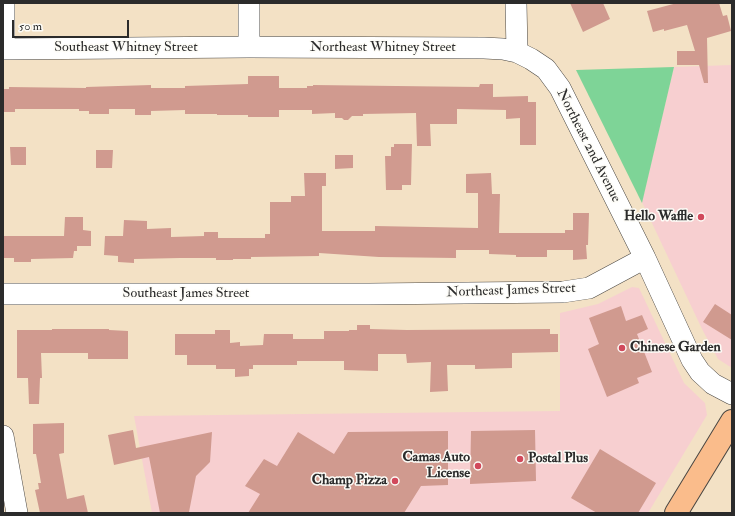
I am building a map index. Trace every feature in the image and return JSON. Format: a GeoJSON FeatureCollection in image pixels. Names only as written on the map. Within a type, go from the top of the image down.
{"type":"FeatureCollection","features":[{"type":"Feature","properties":{"kind":"main road"},"geometry":{"type":"LineString","coordinates":[[676,513],[732,421]]}},
{"type":"Feature","properties":{"kind":"street"},"geometry":{"type":"LineString","coordinates":[[3,49],[4,3]]}},
{"type":"Feature","properties":{"kind":"street"},"geometry":{"type":"LineString","coordinates":[[249,3],[249,47]]}},
{"type":"Feature","properties":{"kind":"street"},"geometry":{"type":"LineString","coordinates":[[516,3],[517,52]]}},
{"type":"Feature","properties":{"kind":"street","name":"Southeast Whitney Street"},"geometry":{"type":"LineString","coordinates":[[3,49],[249,47]]}},
{"type":"Feature","properties":{"kind":"street","name":"Northeast Whitney Street"},"geometry":{"type":"LineString","coordinates":[[249,47],[484,48],[517,52]]}},
{"type":"Feature","properties":{"kind":"street","name":"Northeast 2nd Avenue"},"geometry":{"type":"LineString","coordinates":[[517,52],[546,69],[560,88],[645,258],[692,360],[700,372],[713,384],[732,394]]}},
{"type":"Feature","properties":{"kind":"street","name":"Northeast James Street"},"geometry":{"type":"LineString","coordinates":[[370,294],[563,292],[589,288],[645,258]]}},
{"type":"Feature","properties":{"kind":"street","name":"Southeast James Street"},"geometry":{"type":"LineString","coordinates":[[3,294],[370,294]]}},
{"type":"Feature","properties":{"kind":"street"},"geometry":{"type":"LineString","coordinates":[[3,436],[17,513]]}},
{"type":"Feature","properties":{"kind":"shaded area"},"geometry":{"type":"Polygon","coordinates":[[[732,65],[732,368],[718,359],[702,329],[642,202],[674,67],[732,65]]]}},
{"type":"Feature","properties":{"kind":"shaded area"},"geometry":{"type":"Polygon","coordinates":[[[632,287],[639,288],[684,383],[705,403],[707,415],[648,513],[152,513],[134,416],[560,411],[560,313],[598,304],[632,287]]]}},
{"type":"Feature","properties":{"kind":"green space"},"geometry":{"type":"Polygon","coordinates":[[[674,67],[642,203],[576,70],[674,67]]]}},
{"type":"Feature","properties":{"kind":"building"},"geometry":{"type":"Polygon","coordinates":[[[570,3],[603,3],[610,19],[583,32],[570,3]]]}},
{"type":"Feature","properties":{"kind":"building"},"geometry":{"type":"Polygon","coordinates":[[[677,3],[719,3],[723,16],[727,15],[731,31],[707,38],[708,83],[704,83],[699,65],[677,65],[677,51],[695,51],[687,25],[664,31],[664,29],[653,32],[647,11],[677,3]]]}},
{"type":"Feature","properties":{"kind":"building"},"geometry":{"type":"Polygon","coordinates":[[[248,76],[279,76],[279,88],[307,88],[307,86],[313,85],[479,87],[480,84],[493,84],[493,97],[528,96],[528,102],[536,102],[536,145],[520,145],[520,118],[506,119],[506,110],[457,109],[457,124],[430,124],[431,146],[417,146],[416,113],[363,114],[363,116],[352,116],[348,120],[344,120],[342,118],[335,118],[335,113],[312,114],[312,110],[279,110],[279,117],[185,114],[185,110],[151,111],[151,115],[135,115],[135,109],[109,109],[109,114],[89,114],[89,111],[79,111],[79,109],[15,109],[15,112],[3,112],[3,89],[9,89],[9,87],[86,88],[151,85],[151,88],[185,88],[185,86],[248,84],[248,76]]]}},
{"type":"Feature","properties":{"kind":"building"},"geometry":{"type":"Polygon","coordinates":[[[394,144],[412,144],[411,185],[402,185],[402,190],[386,190],[385,156],[391,156],[391,147],[394,147],[394,144]]]}},
{"type":"Feature","properties":{"kind":"building"},"geometry":{"type":"Polygon","coordinates":[[[10,147],[26,147],[26,165],[11,165],[10,147]]]}},
{"type":"Feature","properties":{"kind":"building"},"geometry":{"type":"Polygon","coordinates":[[[96,150],[113,150],[112,168],[96,168],[96,150]]]}},
{"type":"Feature","properties":{"kind":"building"},"geometry":{"type":"Polygon","coordinates":[[[335,155],[353,155],[353,168],[335,169],[335,155]]]}},
{"type":"Feature","properties":{"kind":"building"},"geometry":{"type":"Polygon","coordinates":[[[304,173],[326,173],[326,186],[322,186],[322,231],[375,231],[375,226],[478,228],[478,193],[466,193],[466,174],[491,173],[492,194],[500,194],[499,233],[565,233],[565,230],[573,230],[573,213],[589,213],[588,245],[586,245],[587,259],[573,260],[573,250],[547,250],[547,257],[516,257],[516,255],[489,254],[489,250],[456,250],[456,258],[379,257],[319,253],[319,256],[251,257],[251,259],[233,260],[216,260],[216,258],[134,259],[134,263],[118,262],[118,256],[104,255],[105,236],[123,236],[124,220],[147,221],[147,229],[171,228],[171,237],[204,236],[204,232],[218,232],[218,238],[265,238],[265,234],[270,234],[270,202],[291,202],[291,196],[305,196],[304,173]]]}},
{"type":"Feature","properties":{"kind":"building"},"geometry":{"type":"Polygon","coordinates":[[[65,217],[83,217],[83,230],[91,231],[91,246],[77,246],[77,251],[74,251],[73,258],[31,259],[31,262],[14,262],[14,258],[3,258],[3,236],[64,236],[65,217]]]}},
{"type":"Feature","properties":{"kind":"building"},"geometry":{"type":"Polygon","coordinates":[[[715,304],[732,315],[732,340],[703,322],[715,304]]]}},
{"type":"Feature","properties":{"kind":"building"},"geometry":{"type":"Polygon","coordinates":[[[621,306],[626,321],[642,315],[648,329],[637,334],[652,372],[637,378],[639,383],[607,397],[588,349],[599,344],[589,318],[621,306]]]}},
{"type":"Feature","properties":{"kind":"building"},"geometry":{"type":"Polygon","coordinates":[[[357,325],[370,325],[370,329],[407,330],[550,329],[550,334],[558,334],[558,352],[512,353],[512,368],[475,369],[475,365],[447,365],[448,391],[430,392],[431,362],[407,363],[406,354],[378,354],[378,371],[344,370],[344,361],[297,361],[297,365],[253,365],[253,369],[249,369],[249,376],[235,377],[235,369],[216,369],[216,365],[187,365],[187,355],[175,355],[175,334],[215,334],[215,330],[230,330],[230,343],[240,342],[240,346],[263,345],[264,334],[293,334],[293,339],[324,339],[324,331],[357,330],[357,325]]]}},
{"type":"Feature","properties":{"kind":"building"},"geometry":{"type":"Polygon","coordinates":[[[109,329],[128,331],[128,359],[88,359],[88,353],[41,353],[42,378],[40,378],[39,404],[29,404],[28,378],[17,378],[17,330],[109,329]]]}},
{"type":"Feature","properties":{"kind":"building"},"geometry":{"type":"Polygon","coordinates":[[[64,423],[64,453],[59,454],[67,499],[84,495],[88,513],[40,513],[35,490],[39,489],[38,483],[41,483],[36,454],[33,454],[33,424],[64,423]]]}},
{"type":"Feature","properties":{"kind":"building"},"geometry":{"type":"Polygon","coordinates":[[[133,430],[136,448],[212,432],[210,462],[196,476],[189,512],[160,513],[149,457],[114,465],[108,435],[133,430]]]}},
{"type":"Feature","properties":{"kind":"building"},"geometry":{"type":"Polygon","coordinates":[[[535,430],[536,481],[470,484],[471,431],[535,430]]]}},
{"type":"Feature","properties":{"kind":"building"},"geometry":{"type":"Polygon","coordinates":[[[448,431],[448,485],[421,486],[404,513],[248,513],[260,494],[245,486],[264,459],[277,466],[298,432],[334,454],[348,432],[448,431]]]}},
{"type":"Feature","properties":{"kind":"building"},"geometry":{"type":"Polygon","coordinates":[[[600,449],[656,483],[638,513],[597,513],[571,498],[600,449]]]}},
{"type":"Feature","properties":{"kind":"place","name":"Hello Waffle"},"geometry":{"type":"Point","coordinates":[701,217]}},
{"type":"Feature","properties":{"kind":"place","name":"Chinese Garden"},"geometry":{"type":"Point","coordinates":[622,348]}},
{"type":"Feature","properties":{"kind":"place","name":"Postal Plus"},"geometry":{"type":"Point","coordinates":[520,459]}},
{"type":"Feature","properties":{"kind":"place","name":"Camas Auto License"},"geometry":{"type":"Point","coordinates":[478,466]}},
{"type":"Feature","properties":{"kind":"place","name":"Champ Pizza"},"geometry":{"type":"Point","coordinates":[395,481]}}]}
